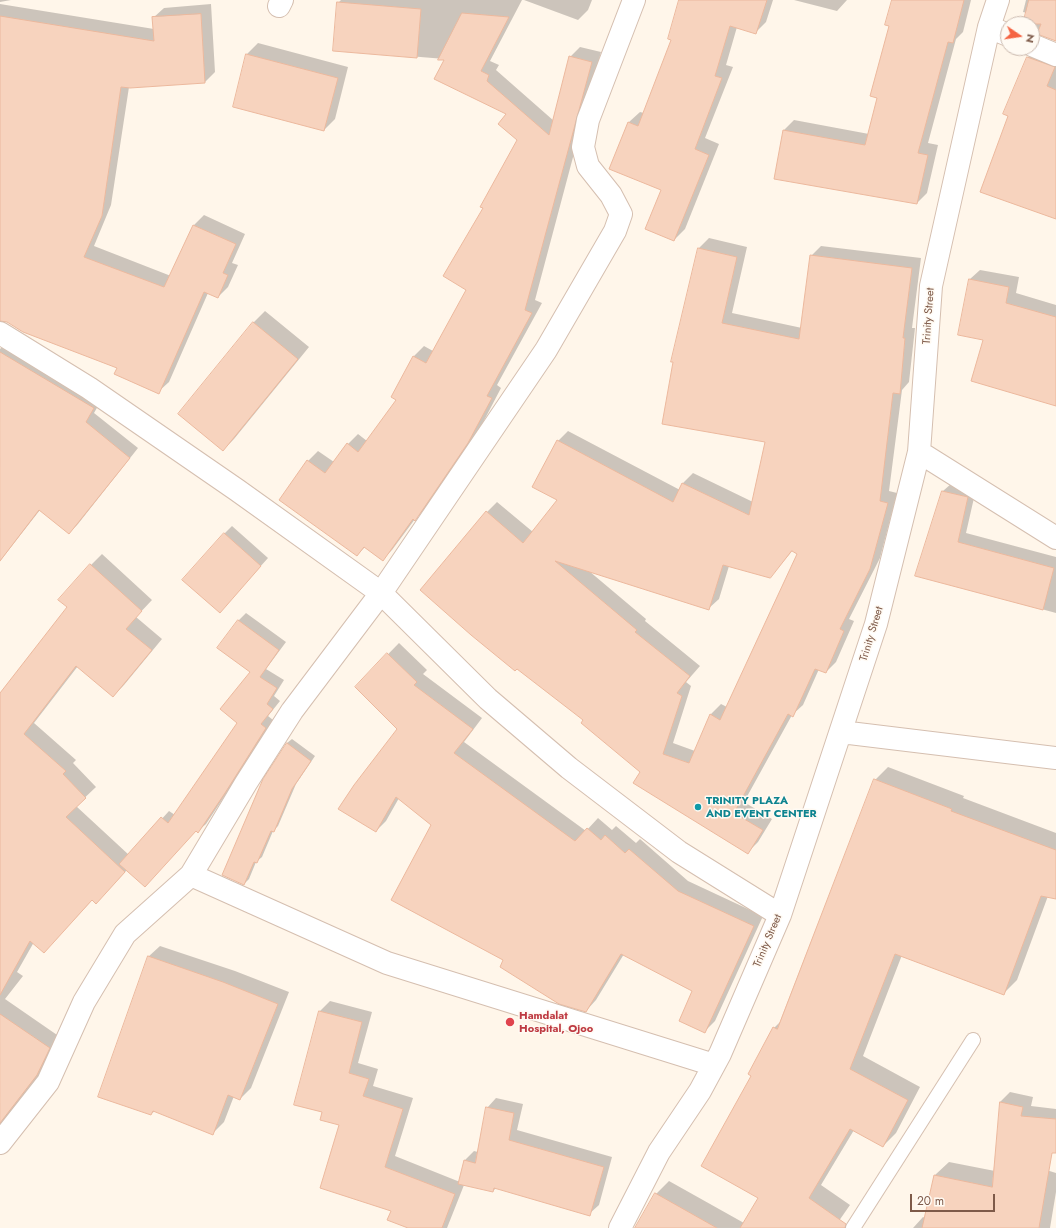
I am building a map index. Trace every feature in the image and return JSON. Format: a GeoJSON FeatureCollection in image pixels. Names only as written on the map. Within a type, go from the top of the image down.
{"type":"FeatureCollection","features":[{"type":"Feature","properties":{"kind":"street"},"geometry":{"type":"LineString","coordinates":[[0,1143],[48,1082],[84,1002],[125,934],[191,876],[246,783],[292,711],[381,593],[546,350],[616,231],[621,214],[611,195],[588,166],[583,146],[588,120],[634,0]]}},
{"type":"Feature","properties":{"kind":"street","name":"Trinity Street"},"geometry":{"type":"LineString","coordinates":[[620,1228],[659,1152],[700,1091],[714,1065],[780,915],[876,624],[919,452],[931,286],[998,31],[998,0]]}},
{"type":"Feature","properties":{"kind":"street"},"geometry":{"type":"LineString","coordinates":[[1040,48],[1056,55]]}},
{"type":"Feature","properties":{"kind":"street"},"geometry":{"type":"LineString","coordinates":[[0,333],[95,392],[238,490],[381,593],[488,698],[569,768],[679,852],[780,915]]}},
{"type":"Feature","properties":{"kind":"street"},"geometry":{"type":"LineString","coordinates":[[919,452],[1056,538]]}},
{"type":"Feature","properties":{"kind":"street"},"geometry":{"type":"LineString","coordinates":[[841,732],[1056,758]]}},
{"type":"Feature","properties":{"kind":"street"},"geometry":{"type":"LineString","coordinates":[[191,876],[387,963],[714,1065]]}},
{"type":"Feature","properties":{"kind":"lane"},"geometry":{"type":"LineString","coordinates":[[853,1228],[973,1040]]}},
{"type":"Feature","properties":{"kind":"building"},"geometry":{"type":"Polygon","coordinates":[[[679,0],[767,0],[756,34],[730,26],[715,76],[722,78],[695,149],[709,155],[674,241],[645,229],[661,190],[609,169],[628,122],[638,126],[671,40],[668,39],[679,0]]]}},
{"type":"Feature","properties":{"kind":"building"},"geometry":{"type":"Polygon","coordinates":[[[892,0],[964,0],[953,43],[948,42],[918,153],[928,155],[917,204],[774,179],[783,130],[865,145],[877,98],[870,96],[889,26],[885,25],[892,0]]]}},
{"type":"Feature","properties":{"kind":"building"},"geometry":{"type":"Polygon","coordinates":[[[1029,0],[1056,0],[1056,41],[1040,35],[1040,16],[1025,16],[1029,0]]]}},
{"type":"Feature","properties":{"kind":"building"},"geometry":{"type":"Polygon","coordinates":[[[337,2],[421,9],[417,58],[333,51],[337,2]]]}},
{"type":"Feature","properties":{"kind":"building"},"geometry":{"type":"Polygon","coordinates":[[[462,13],[509,17],[481,71],[489,75],[487,81],[549,135],[569,56],[592,62],[525,310],[532,313],[487,396],[492,398],[468,443],[415,521],[413,519],[383,561],[364,547],[357,556],[279,500],[307,460],[325,473],[347,443],[358,452],[396,400],[391,397],[413,356],[426,363],[466,290],[443,276],[483,208],[480,207],[517,140],[498,124],[506,114],[434,79],[444,60],[438,60],[462,13]]]}},
{"type":"Feature","properties":{"kind":"building"},"geometry":{"type":"Polygon","coordinates":[[[201,14],[205,83],[130,88],[121,87],[102,216],[84,257],[164,287],[193,225],[236,244],[223,273],[228,275],[218,298],[204,292],[159,394],[114,374],[117,368],[23,332],[7,322],[0,321],[0,16],[154,41],[152,17],[201,14]]]}},
{"type":"Feature","properties":{"kind":"building"},"geometry":{"type":"Polygon","coordinates":[[[246,54],[338,78],[324,131],[233,107],[246,54]]]}},
{"type":"Feature","properties":{"kind":"building"},"geometry":{"type":"Polygon","coordinates":[[[1027,57],[1055,67],[1047,86],[1056,90],[1056,219],[980,192],[1008,116],[1003,114],[1027,57]]]}},
{"type":"Feature","properties":{"kind":"building"},"geometry":{"type":"Polygon","coordinates":[[[698,248],[737,257],[722,323],[799,339],[810,255],[912,268],[903,338],[905,338],[900,394],[893,393],[880,501],[888,503],[870,569],[840,629],[844,631],[826,673],[815,669],[793,717],[788,714],[734,813],[763,830],[748,854],[633,783],[640,772],[581,723],[583,720],[517,669],[515,671],[420,590],[486,511],[523,543],[557,500],[532,487],[557,440],[673,502],[682,483],[749,515],[765,442],[662,424],[673,362],[671,362],[698,248]],[[792,551],[770,578],[723,565],[709,610],[555,561],[637,630],[635,632],[690,676],[677,693],[682,696],[663,754],[689,763],[710,714],[720,720],[797,554],[792,551]]]}},
{"type":"Feature","properties":{"kind":"building"},"geometry":{"type":"Polygon","coordinates":[[[969,279],[1009,287],[1006,303],[1056,317],[1056,406],[971,381],[983,340],[958,335],[969,279]]]}},
{"type":"Feature","properties":{"kind":"building"},"geometry":{"type":"Polygon","coordinates":[[[253,322],[298,359],[223,451],[178,414],[253,322]]]}},
{"type":"Feature","properties":{"kind":"building"},"geometry":{"type":"Polygon","coordinates":[[[0,352],[94,408],[86,422],[130,458],[69,534],[39,510],[0,561],[0,352]]]}},
{"type":"Feature","properties":{"kind":"building"},"geometry":{"type":"Polygon","coordinates":[[[942,491],[968,497],[958,542],[1054,568],[1043,610],[915,576],[942,491]]]}},
{"type":"Feature","properties":{"kind":"building"},"geometry":{"type":"Polygon","coordinates":[[[224,533],[261,566],[220,613],[182,580],[224,533]]]}},
{"type":"Feature","properties":{"kind":"building"},"geometry":{"type":"Polygon","coordinates":[[[90,564],[142,611],[126,629],[152,650],[113,697],[76,666],[24,734],[66,771],[63,774],[86,798],[66,817],[125,872],[96,904],[92,900],[44,953],[30,941],[0,995],[0,693],[67,607],[58,600],[90,564]]]}},
{"type":"Feature","properties":{"kind":"building"},"geometry":{"type":"Polygon","coordinates":[[[238,620],[279,650],[260,677],[277,688],[267,704],[273,709],[261,724],[266,728],[198,833],[196,831],[145,887],[119,864],[161,817],[168,823],[237,723],[220,709],[250,672],[217,648],[238,620]]]}},
{"type":"Feature","properties":{"kind":"building"},"geometry":{"type":"Polygon","coordinates":[[[387,653],[417,682],[414,685],[473,729],[454,753],[575,841],[587,828],[601,840],[605,835],[625,853],[629,849],[678,891],[754,926],[705,1033],[679,1021],[692,991],[621,954],[586,1012],[559,1004],[500,967],[503,960],[391,900],[431,825],[396,797],[376,832],[338,809],[354,785],[397,729],[355,687],[387,653]]]}},
{"type":"Feature","properties":{"kind":"building"},"geometry":{"type":"Polygon","coordinates":[[[287,743],[311,761],[292,789],[274,832],[271,831],[257,863],[254,862],[244,885],[222,875],[263,779],[287,743]]]}},
{"type":"Feature","properties":{"kind":"building"},"geometry":{"type":"Polygon","coordinates":[[[874,779],[952,809],[951,811],[1056,850],[1056,899],[1041,896],[1004,995],[895,954],[850,1069],[908,1100],[883,1147],[850,1129],[809,1198],[846,1224],[845,1228],[740,1228],[758,1198],[701,1166],[751,1076],[748,1074],[773,1027],[777,1029],[874,779]]]}},
{"type":"Feature","properties":{"kind":"building"},"geometry":{"type":"Polygon","coordinates":[[[148,956],[223,982],[278,1004],[240,1100],[228,1095],[213,1135],[153,1111],[151,1115],[98,1097],[148,956]]]}},
{"type":"Feature","properties":{"kind":"building"},"geometry":{"type":"Polygon","coordinates":[[[319,1011],[362,1022],[349,1073],[369,1079],[363,1096],[403,1109],[385,1167],[455,1194],[442,1228],[408,1228],[387,1220],[391,1211],[320,1188],[339,1125],[320,1120],[322,1112],[294,1105],[319,1011]]]}},
{"type":"Feature","properties":{"kind":"building"},"geometry":{"type":"Polygon","coordinates":[[[0,1014],[50,1048],[37,1075],[0,1123],[0,1014]]]}},
{"type":"Feature","properties":{"kind":"building"},"geometry":{"type":"Polygon","coordinates":[[[1000,1102],[1023,1107],[1021,1116],[1056,1119],[1056,1153],[1052,1153],[1039,1228],[922,1228],[934,1175],[992,1187],[1000,1102]]]}},
{"type":"Feature","properties":{"kind":"building"},"geometry":{"type":"Polygon","coordinates":[[[486,1107],[514,1113],[509,1140],[604,1167],[590,1216],[494,1188],[493,1192],[458,1184],[464,1160],[475,1163],[486,1107]]]}},
{"type":"Feature","properties":{"kind":"building"},"geometry":{"type":"Polygon","coordinates":[[[655,1193],[717,1228],[635,1228],[655,1193]]]}},
{"type":"Feature","properties":{"kind":"place","name":"TRINITY PLAZA AND EVENT CENTER"},"geometry":{"type":"Point","coordinates":[698,807]}},
{"type":"Feature","properties":{"kind":"place","name":"Hamdalat Hospital, Ojoo"},"geometry":{"type":"Point","coordinates":[510,1022]}}]}
